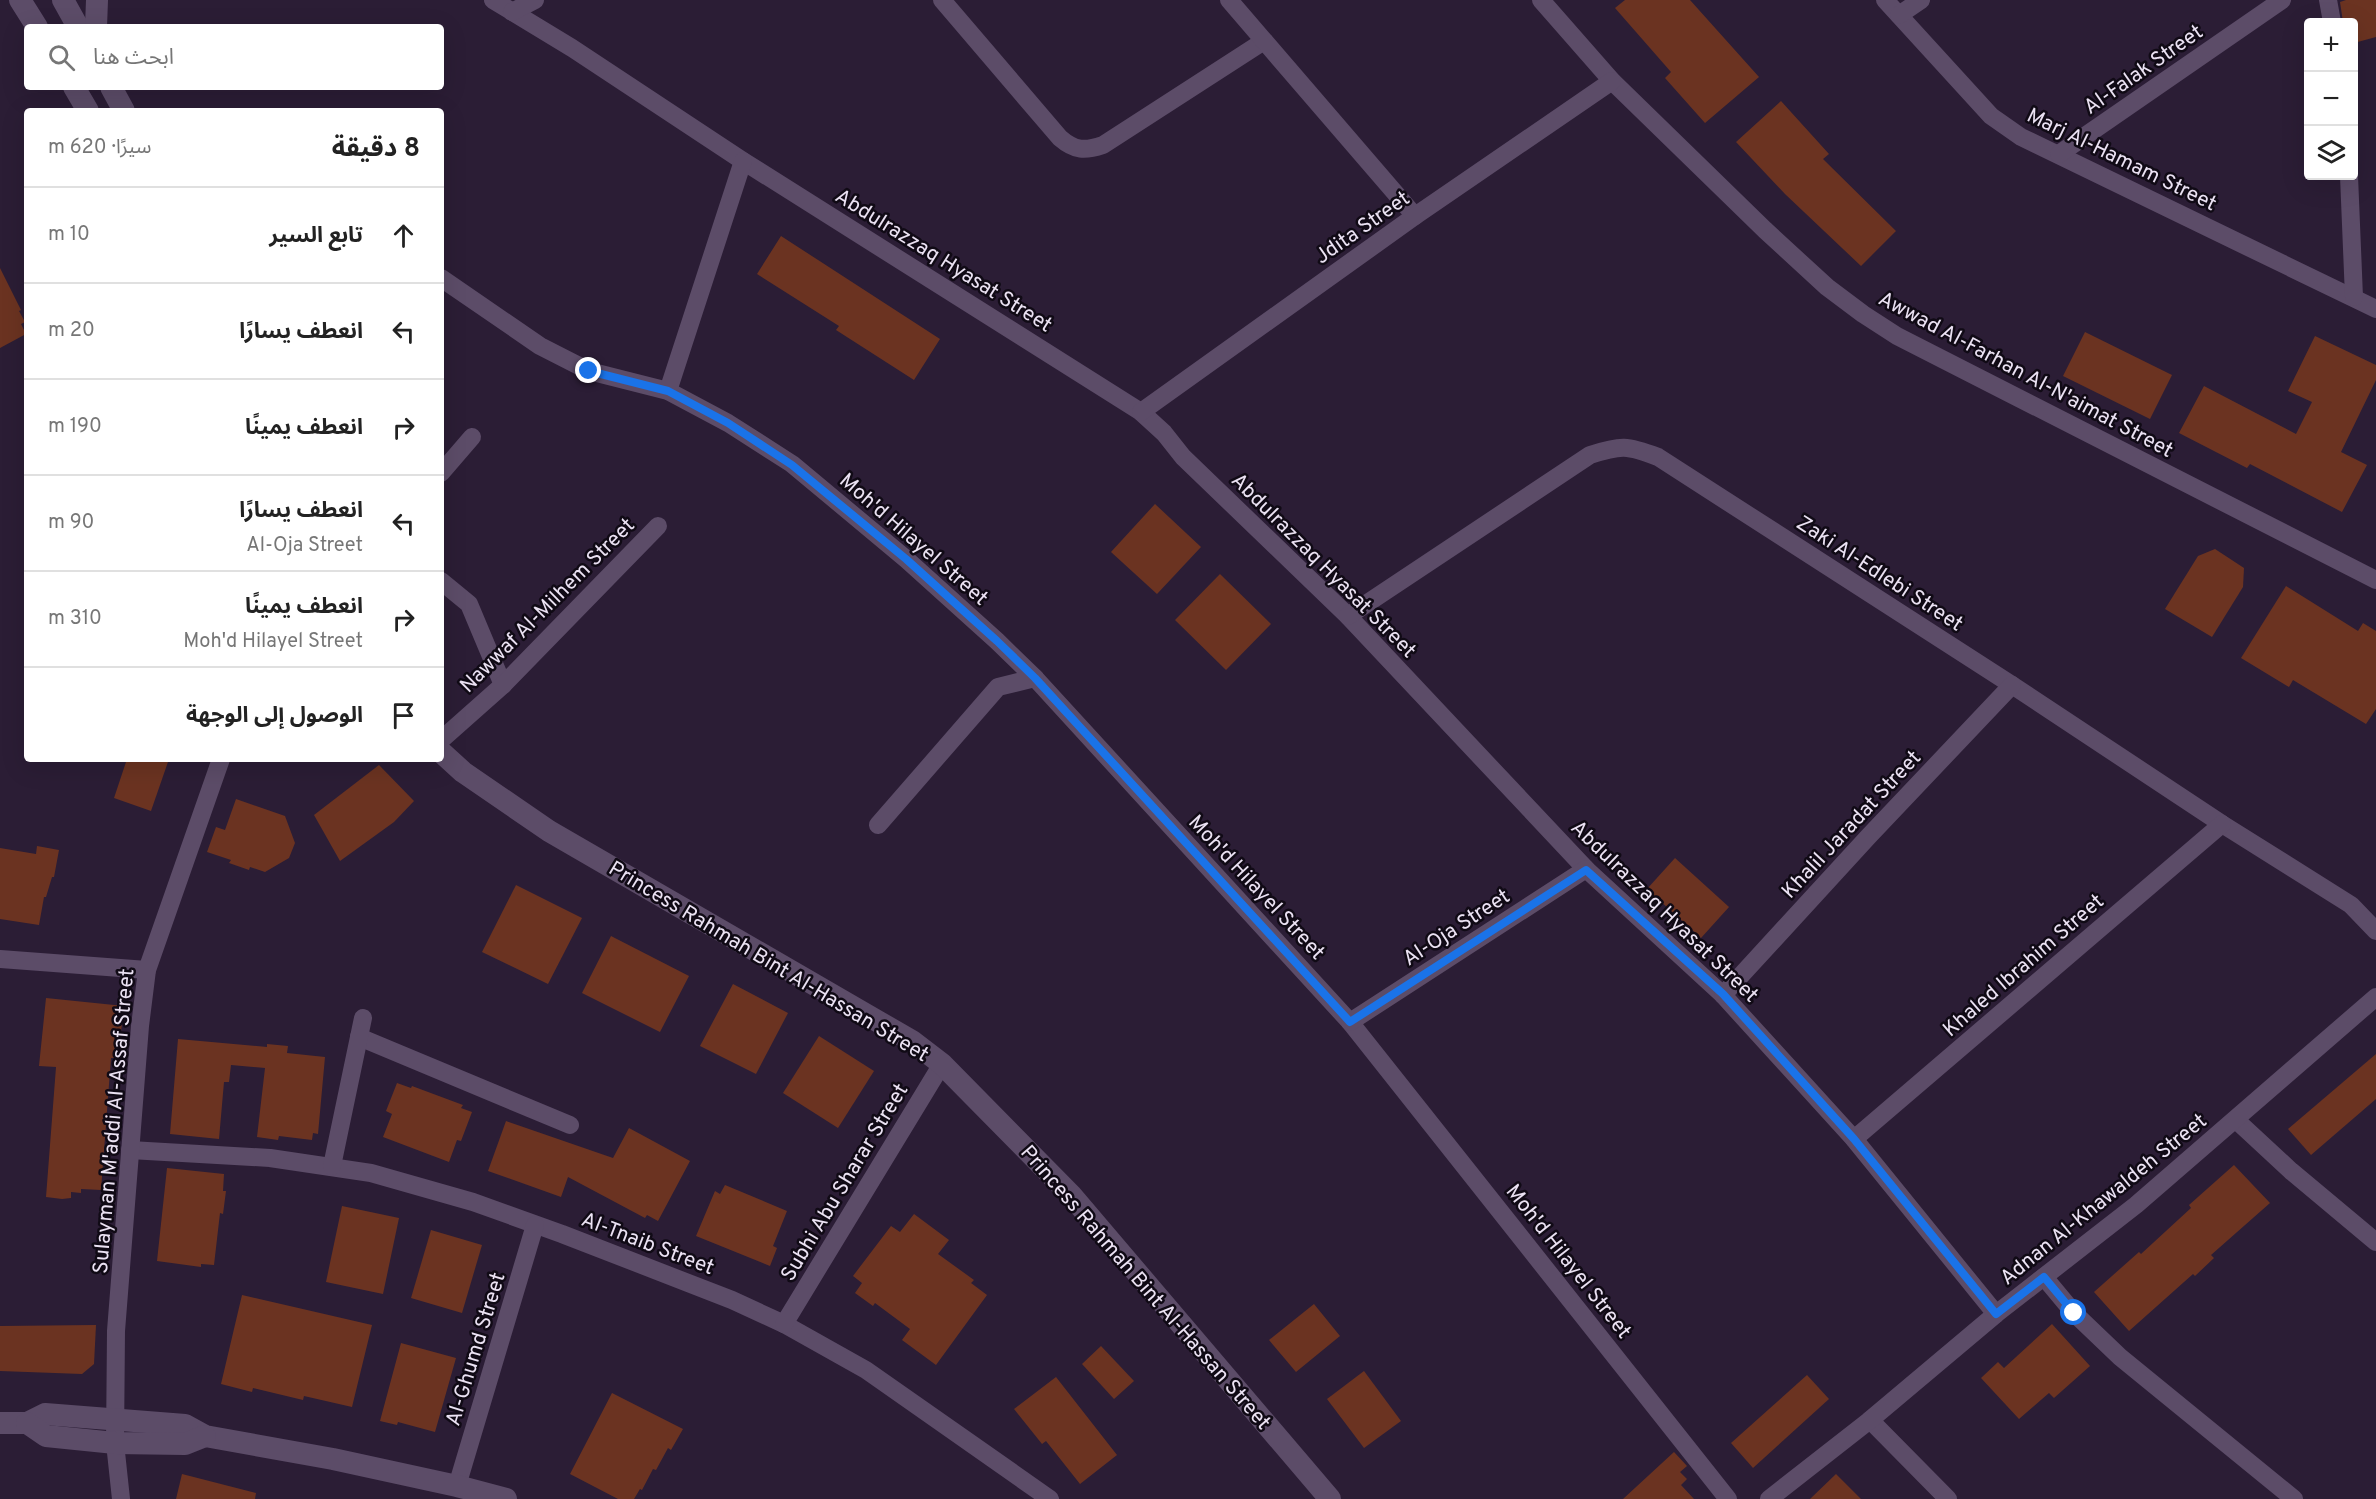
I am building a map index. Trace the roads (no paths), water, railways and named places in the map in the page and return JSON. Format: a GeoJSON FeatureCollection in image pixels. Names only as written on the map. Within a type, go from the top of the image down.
{"type":"FeatureCollection","features":[{"type":"Feature","properties":{"kind":"street"},"geometry":{"type":"LineString","coordinates":[[63,0],[76,24]]}},
{"type":"Feature","properties":{"kind":"street"},"geometry":{"type":"LineString","coordinates":[[96,24],[98,0]]}},
{"type":"Feature","properties":{"kind":"street","name":"Abdulrazzaq Hyasat Street"},"geometry":{"type":"LineString","coordinates":[[493,0],[572,48],[743,161],[1141,412],[1164,433],[1191,465],[1348,616],[1586,870],[1723,994],[1854,1139],[1996,1314]]}},
{"type":"Feature","properties":{"kind":"street"},"geometry":{"type":"LineString","coordinates":[[512,12],[535,0]]}},
{"type":"Feature","properties":{"kind":"street"},"geometry":{"type":"LineString","coordinates":[[942,0],[1060,138],[1078,150],[1089,150],[1103,145],[1264,40]]}},
{"type":"Feature","properties":{"kind":"street"},"geometry":{"type":"LineString","coordinates":[[1229,0],[1415,216]]}},
{"type":"Feature","properties":{"kind":"street","name":"Awwad Al-Farhan Al-N'aimat Street"},"geometry":{"type":"LineString","coordinates":[[1541,0],[1612,81],[1765,230],[1827,287],[1863,314],[1897,336],[2376,580]]}},
{"type":"Feature","properties":{"kind":"street","name":"Marj Al-Hamam Street"},"geometry":{"type":"LineString","coordinates":[[1885,0],[1991,117],[2021,137],[2376,309]]}},
{"type":"Feature","properties":{"kind":"street"},"geometry":{"type":"LineString","coordinates":[[1899,15],[1921,0]]}},
{"type":"Feature","properties":{"kind":"street","name":"Al-Falak Street"},"geometry":{"type":"LineString","coordinates":[[2059,154],[2282,0]]}},
{"type":"Feature","properties":{"kind":"street"},"geometry":{"type":"LineString","coordinates":[[2328,0],[2331,18]]}},
{"type":"Feature","properties":{"kind":"street"},"geometry":{"type":"LineString","coordinates":[[27,2],[36,24]]}},
{"type":"Feature","properties":{"kind":"street","name":"Jdita Street"},"geometry":{"type":"LineString","coordinates":[[1141,412],[1415,216],[1612,81]]}},
{"type":"Feature","properties":{"kind":"street"},"geometry":{"type":"LineString","coordinates":[[76,90],[86,108]]}},
{"type":"Feature","properties":{"kind":"street"},"geometry":{"type":"LineString","coordinates":[[113,90],[122,108]]}},
{"type":"Feature","properties":{"kind":"street"},"geometry":{"type":"LineString","coordinates":[[668,391],[743,161]]}},
{"type":"Feature","properties":{"kind":"street"},"geometry":{"type":"LineString","coordinates":[[2349,180],[2354,297]]}},
{"type":"Feature","properties":{"kind":"street","name":"Moh'd Hilayel Street"},"geometry":{"type":"LineString","coordinates":[[444,280],[540,346],[589,371],[668,391],[728,423],[792,465],[906,559],[997,641],[1035,678],[1350,1022],[1728,1499]]}},
{"type":"Feature","properties":{"kind":"street"},"geometry":{"type":"LineString","coordinates":[[444,470],[472,437]]}},
{"type":"Feature","properties":{"kind":"street","name":"Zaki Al-Edlebi Street"},"geometry":{"type":"LineString","coordinates":[[1348,616],[1590,455],[1617,446],[1637,449],[1658,457],[2222,824],[2351,905],[2376,931]]}},
{"type":"Feature","properties":{"kind":"street","name":"Nawwaf Al-Milhem Street"},"geometry":{"type":"LineString","coordinates":[[444,737],[503,684],[658,526]]}},
{"type":"Feature","properties":{"kind":"street"},"geometry":{"type":"LineString","coordinates":[[444,583],[469,604],[503,684]]}},
{"type":"Feature","properties":{"kind":"street"},"geometry":{"type":"LineString","coordinates":[[878,825],[998,687],[1035,678]]}},
{"type":"Feature","properties":{"kind":"street","name":"Khalil Jaradat Street"},"geometry":{"type":"LineString","coordinates":[[1723,994],[1868,837],[2013,686]]}},
{"type":"Feature","properties":{"kind":"street","name":"Princess Rahmah Bint Al-Hassan Street"},"geometry":{"type":"LineString","coordinates":[[444,755],[463,772],[549,831],[912,1041],[942,1064],[1071,1195],[1330,1499]]}},
{"type":"Feature","properties":{"kind":"street","name":"Sulayman M'addi Al-Assaf Street"},"geometry":{"type":"LineString","coordinates":[[122,1499],[115,1443],[116,1331],[140,1026],[147,970],[220,762]]}},
{"type":"Feature","properties":{"kind":"street","name":"Khaled Ibrahim Street"},"geometry":{"type":"LineString","coordinates":[[1854,1139],[2222,824]]}},
{"type":"Feature","properties":{"kind":"street","name":"Al-Oja Street"},"geometry":{"type":"LineString","coordinates":[[1350,1022],[1586,870]]}},
{"type":"Feature","properties":{"kind":"street"},"geometry":{"type":"LineString","coordinates":[[0,959],[147,970]]}},
{"type":"Feature","properties":{"kind":"street","name":"Adnan Al-Khawaldeh Street"},"geometry":{"type":"LineString","coordinates":[[1769,1499],[1870,1420],[1996,1314],[2136,1205],[2376,997]]}},
{"type":"Feature","properties":{"kind":"street"},"geometry":{"type":"LineString","coordinates":[[332,1166],[363,1018]]}},
{"type":"Feature","properties":{"kind":"street"},"geometry":{"type":"LineString","coordinates":[[359,1037],[570,1125]]}},
{"type":"Feature","properties":{"kind":"street","name":"Subhi Abu Sharar Street"},"geometry":{"type":"LineString","coordinates":[[784,1324],[942,1064]]}},
{"type":"Feature","properties":{"kind":"street"},"geometry":{"type":"LineString","coordinates":[[2236,1120],[2290,1171],[2376,1242]]}},
{"type":"Feature","properties":{"kind":"street","name":"Al-Tnaib Street"},"geometry":{"type":"LineString","coordinates":[[130,1150],[270,1158],[371,1173],[473,1202],[711,1291],[784,1324],[866,1370],[1050,1499]]}},
{"type":"Feature","properties":{"kind":"street","name":"Al-Ghumd Street"},"geometry":{"type":"LineString","coordinates":[[457,1486],[535,1225]]}},
{"type":"Feature","properties":{"kind":"street"},"geometry":{"type":"LineString","coordinates":[[2044,1277],[2074,1313],[2120,1357],[2294,1499]]}},
{"type":"Feature","properties":{"kind":"street"},"geometry":{"type":"LineString","coordinates":[[0,1423],[27,1423],[45,1414],[185,1425],[205,1436],[333,1459],[506,1499]]}},
{"type":"Feature","properties":{"kind":"street"},"geometry":{"type":"LineString","coordinates":[[1870,1420],[1948,1499]]}},
{"type":"Feature","properties":{"kind":"street"},"geometry":{"type":"LineString","coordinates":[[27,1423],[46,1436],[115,1443],[185,1444],[205,1436]]}}]}
